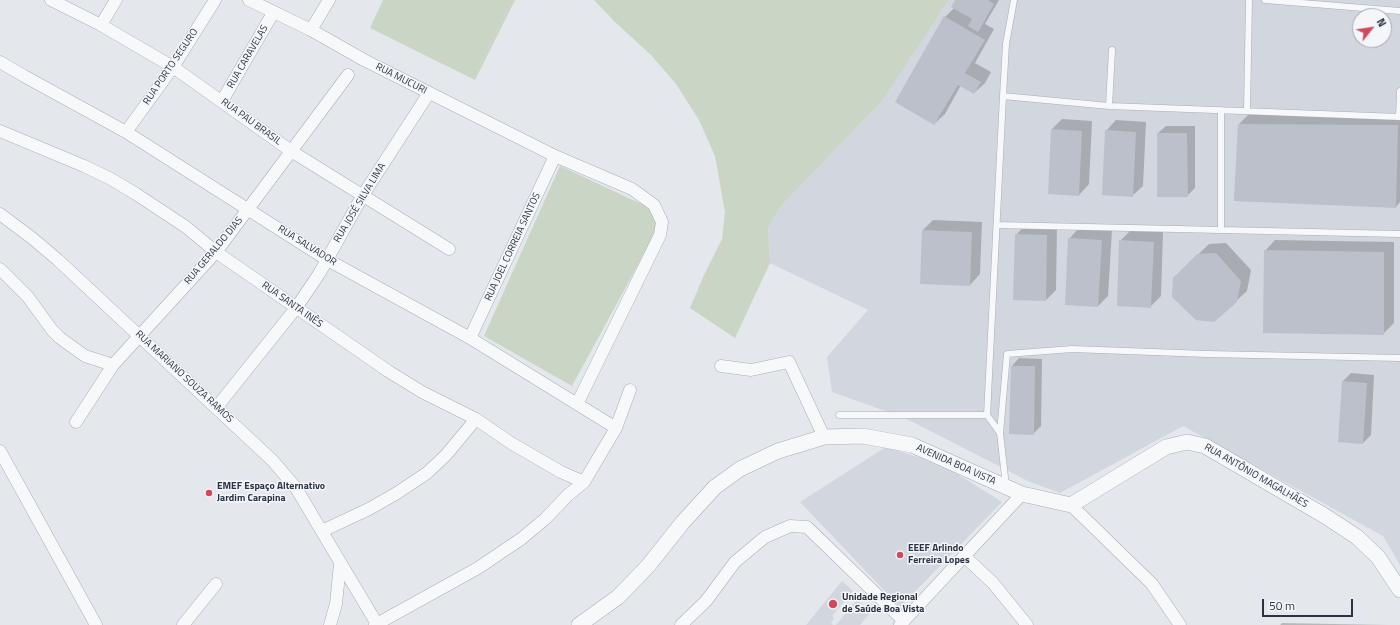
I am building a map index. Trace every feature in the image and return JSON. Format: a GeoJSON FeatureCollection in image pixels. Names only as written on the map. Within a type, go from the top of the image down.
{"type":"FeatureCollection","features":[{"type":"Feature","properties":{"kind":"street","name":"RUA PAU BRASIL"},"geometry":{"type":"LineString","coordinates":[[50,0],[101,25],[173,67],[291,151],[449,249]]}},
{"type":"Feature","properties":{"kind":"street"},"geometry":{"type":"LineString","coordinates":[[101,25],[116,0]]}},
{"type":"Feature","properties":{"kind":"street","name":"RUA PORTO SEGURO"},"geometry":{"type":"LineString","coordinates":[[126,132],[173,67],[214,0]]}},
{"type":"Feature","properties":{"kind":"street","name":"RUA MUCURI"},"geometry":{"type":"LineString","coordinates":[[249,0],[273,13],[311,30],[364,60],[555,156],[632,189],[654,205],[662,222],[660,235],[577,404]]}},
{"type":"Feature","properties":{"kind":"street"},"geometry":{"type":"LineString","coordinates":[[311,30],[329,0]]}},
{"type":"Feature","properties":{"kind":"street","name":"RUA CARAVELAS"},"geometry":{"type":"LineString","coordinates":[[222,101],[273,13]]}},
{"type":"Feature","properties":{"kind":"street","name":"RUA SALVADOR"},"geometry":{"type":"LineString","coordinates":[[0,62],[126,132],[326,259],[470,338],[616,428]]}},
{"type":"Feature","properties":{"kind":"street","name":"RUA GERALDO DIAS"},"geometry":{"type":"LineString","coordinates":[[76,422],[113,365],[216,252],[348,75]]}},
{"type":"Feature","properties":{"kind":"street","name":"RUA JOSÉ SILVA LIMA"},"geometry":{"type":"LineString","coordinates":[[216,408],[296,308],[319,274],[326,259],[364,195],[429,93]]}},
{"type":"Feature","properties":{"kind":"street","name":"RUA SANTA INÊS"},"geometry":{"type":"LineString","coordinates":[[0,131],[64,157],[111,179],[160,209],[216,252],[388,371],[422,392],[476,419],[511,443],[555,468],[584,482]]}},
{"type":"Feature","properties":{"kind":"street","name":"RUA JOEL CORREIA SANTOS"},"geometry":{"type":"LineString","coordinates":[[470,338],[555,156]]}},
{"type":"Feature","properties":{"kind":"street","name":"RUA MARIANO SOUZA RAMOS"},"geometry":{"type":"LineString","coordinates":[[0,214],[58,260],[273,461],[296,488],[376,625]]}},
{"type":"Feature","properties":{"kind":"street"},"geometry":{"type":"LineString","coordinates":[[0,269],[28,297],[52,330],[60,338],[85,356],[113,365]]}},
{"type":"Feature","properties":{"kind":"street"},"geometry":{"type":"LineString","coordinates":[[722,366],[751,370],[789,362],[824,437]]}},
{"type":"Feature","properties":{"kind":"street"},"geometry":{"type":"LineString","coordinates":[[376,625],[478,568],[545,519],[568,495],[584,482],[616,428],[630,390]]}},
{"type":"Feature","properties":{"kind":"street"},"geometry":{"type":"LineString","coordinates":[[322,531],[369,509],[427,473],[446,455],[476,419]]}},
{"type":"Feature","properties":{"kind":"street","name":"AVENIDA BOA VISTA"},"geometry":{"type":"LineString","coordinates":[[579,625],[618,597],[648,566],[683,522],[715,487],[740,469],[778,451],[824,437],[862,436],[912,445],[1022,494],[1071,505]]}},
{"type":"Feature","properties":{"kind":"street","name":"RUA ANTÔNIO MAGALHÃES"},"geometry":{"type":"LineString","coordinates":[[1071,505],[1166,447],[1187,442],[1206,446],[1325,516],[1357,537],[1378,557],[1400,590]]}},
{"type":"Feature","properties":{"kind":"street"},"geometry":{"type":"LineString","coordinates":[[0,451],[96,625]]}},
{"type":"Feature","properties":{"kind":"street"},"geometry":{"type":"LineString","coordinates":[[681,625],[706,601],[735,562],[765,537],[790,526],[808,527],[902,623],[1022,494]]}},
{"type":"Feature","properties":{"kind":"street"},"geometry":{"type":"LineString","coordinates":[[1071,505],[1152,584],[1180,625]]}},
{"type":"Feature","properties":{"kind":"street"},"geometry":{"type":"LineString","coordinates":[[964,556],[993,583],[1027,625]]}},
{"type":"Feature","properties":{"kind":"street"},"geometry":{"type":"LineString","coordinates":[[330,625],[336,604],[340,564]]}},
{"type":"Feature","properties":{"kind":"street"},"geometry":{"type":"LineString","coordinates":[[183,625],[216,584]]}},
{"type":"Feature","properties":{"kind":"lane"},"geometry":{"type":"LineString","coordinates":[[1000,433],[987,416],[1006,44],[1014,0]]}},
{"type":"Feature","properties":{"kind":"lane"},"geometry":{"type":"LineString","coordinates":[[1247,110],[1249,0]]}},
{"type":"Feature","properties":{"kind":"lane"},"geometry":{"type":"LineString","coordinates":[[1265,0],[1400,11]]}},
{"type":"Feature","properties":{"kind":"lane"},"geometry":{"type":"LineString","coordinates":[[1109,106],[1112,50]]}},
{"type":"Feature","properties":{"kind":"lane"},"geometry":{"type":"LineString","coordinates":[[1003,96],[1109,106],[1247,110],[1400,117],[1400,91]]}},
{"type":"Feature","properties":{"kind":"lane"},"geometry":{"type":"LineString","coordinates":[[1221,110],[1221,230]]}},
{"type":"Feature","properties":{"kind":"lane"},"geometry":{"type":"LineString","coordinates":[[996,225],[1400,234]]}},
{"type":"Feature","properties":{"kind":"lane"},"geometry":{"type":"LineString","coordinates":[[1006,487],[1000,433],[1007,354],[1072,349],[1207,354],[1400,358]]}},
{"type":"Feature","properties":{"kind":"lane"},"geometry":{"type":"LineString","coordinates":[[838,415],[987,416]]}},
{"type":"Feature","properties":{"kind":"shaded area"},"geometry":{"type":"Polygon","coordinates":[[[949,0],[1400,0],[1400,565],[1383,536],[1183,426],[1060,493],[1028,481],[905,418],[832,392],[827,357],[868,310],[770,263],[768,228],[781,206],[882,101],[949,0]]]}},
{"type":"Feature","properties":{"kind":"shaded area","name":"EEEF Arlindo Ferreira Lopes"},"geometry":{"type":"Polygon","coordinates":[[[886,447],[921,458],[954,472],[1002,502],[900,607],[800,502],[886,447]]]}},
{"type":"Feature","properties":{"kind":"shaded area","name":"Unidade Regional de Saúde Boa Vista"},"geometry":{"type":"Polygon","coordinates":[[[842,581],[853,591],[832,616],[834,618],[831,623],[833,625],[806,625],[842,581]]]}},
{"type":"Feature","properties":{"kind":"shaded area","name":"Unidade Regional de Saúde Boa Vista"},"geometry":{"type":"Polygon","coordinates":[[[857,600],[862,604],[860,606],[871,612],[860,625],[836,625],[857,600]]]}},
{"type":"Feature","properties":{"kind":"green space"},"geometry":{"type":"Polygon","coordinates":[[[383,0],[515,0],[475,80],[370,28],[383,0]]]}},
{"type":"Feature","properties":{"kind":"green space"},"geometry":{"type":"Polygon","coordinates":[[[594,0],[949,0],[882,101],[781,206],[768,228],[770,263],[735,338],[690,308],[722,239],[725,212],[715,156],[699,120],[676,84],[651,55],[615,22],[594,0]]]}},
{"type":"Feature","properties":{"kind":"green space"},"geometry":{"type":"Polygon","coordinates":[[[560,166],[665,215],[572,386],[484,336],[560,166]]]}},
{"type":"Feature","properties":{"kind":"building"},"geometry":{"type":"Polygon","coordinates":[[[955,0],[988,0],[994,4],[978,32],[968,26],[972,19],[951,7],[955,0]]]}},
{"type":"Feature","properties":{"kind":"building"},"geometry":{"type":"Polygon","coordinates":[[[944,16],[985,40],[965,73],[981,82],[974,94],[958,85],[934,125],[895,102],[944,16]]]}},
{"type":"Feature","properties":{"kind":"building"},"geometry":{"type":"Polygon","coordinates":[[[1238,124],[1398,125],[1396,208],[1234,201],[1238,124]]]}},
{"type":"Feature","properties":{"kind":"building"},"geometry":{"type":"Polygon","coordinates":[[[1051,129],[1082,131],[1079,196],[1048,194],[1051,129]]]}},
{"type":"Feature","properties":{"kind":"building"},"geometry":{"type":"Polygon","coordinates":[[[1105,130],[1136,132],[1133,197],[1102,195],[1105,130]]]}},
{"type":"Feature","properties":{"kind":"building"},"geometry":{"type":"Polygon","coordinates":[[[1157,133],[1187,133],[1188,197],[1157,197],[1157,133]]]}},
{"type":"Feature","properties":{"kind":"building"},"geometry":{"type":"Polygon","coordinates":[[[922,230],[972,232],[970,286],[920,284],[922,230]]]}},
{"type":"Feature","properties":{"kind":"building"},"geometry":{"type":"Polygon","coordinates":[[[1015,234],[1047,235],[1046,301],[1013,300],[1015,234]]]}},
{"type":"Feature","properties":{"kind":"building"},"geometry":{"type":"Polygon","coordinates":[[[1068,238],[1102,240],[1098,307],[1065,305],[1068,238]]]}},
{"type":"Feature","properties":{"kind":"building"},"geometry":{"type":"Polygon","coordinates":[[[1119,240],[1154,242],[1151,308],[1117,306],[1119,240]]]}},
{"type":"Feature","properties":{"kind":"building"},"geometry":{"type":"Polygon","coordinates":[[[1264,250],[1384,252],[1384,335],[1263,333],[1264,250]]]}},
{"type":"Feature","properties":{"kind":"building"},"geometry":{"type":"Polygon","coordinates":[[[1216,253],[1241,281],[1237,302],[1214,322],[1196,320],[1172,297],[1173,278],[1197,254],[1216,253]]]}},
{"type":"Feature","properties":{"kind":"building"},"geometry":{"type":"Polygon","coordinates":[[[1011,366],[1035,366],[1034,435],[1009,434],[1011,366]]]}},
{"type":"Feature","properties":{"kind":"building"},"geometry":{"type":"Polygon","coordinates":[[[1342,381],[1367,383],[1363,444],[1338,442],[1342,381]]]}},
{"type":"Feature","properties":{"kind":"place","name":"EMEF Espaço Alternativo Jardim Carapina"},"geometry":{"type":"Point","coordinates":[209,493]}},
{"type":"Feature","properties":{"kind":"place","name":"EEEF Arlindo Ferreira Lopes"},"geometry":{"type":"Point","coordinates":[900,555]}},
{"type":"Feature","properties":{"kind":"place","name":"Unidade Regional de Saúde Boa Vista"},"geometry":{"type":"Point","coordinates":[833,604]}}]}
